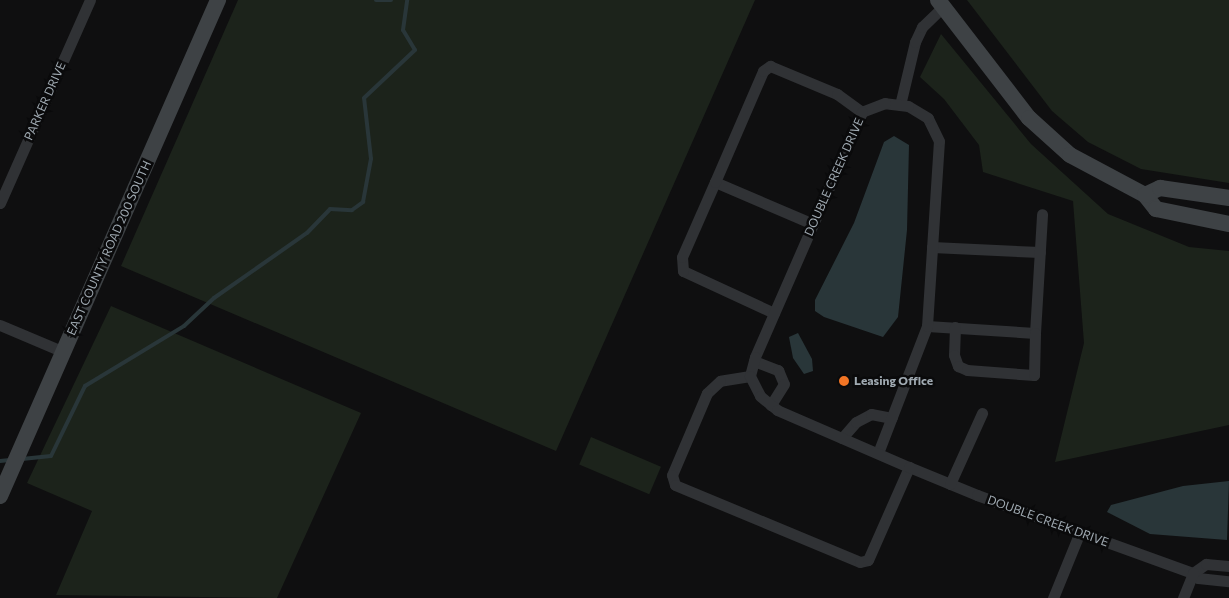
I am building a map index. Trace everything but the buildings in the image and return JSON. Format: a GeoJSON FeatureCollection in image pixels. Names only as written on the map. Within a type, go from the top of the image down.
{"type":"FeatureCollection","features":[{"type":"Feature","properties":{"kind":"street","name":"PARKER DRIVE"},"geometry":{"type":"LineString","coordinates":[[0,203],[90,0]]}},
{"type":"Feature","properties":{"kind":"street","name":"EAST COUNTY ROAD 200 SOUTH"},"geometry":{"type":"LineString","coordinates":[[3,490],[218,0]]}},
{"type":"Feature","properties":{"kind":"street"},"geometry":{"type":"LineString","coordinates":[[900,105],[918,34],[940,3],[1040,130],[1101,176],[1145,196],[1156,209],[1229,224]]}},
{"type":"Feature","properties":{"kind":"street"},"geometry":{"type":"LineString","coordinates":[[774,313],[684,271],[682,257],[763,71],[770,66],[838,94],[862,112]]}},
{"type":"Feature","properties":{"kind":"street","name":"DOUBLE CREEK DRIVE"},"geometry":{"type":"LineString","coordinates":[[878,453],[927,326],[939,141],[928,118],[900,105],[885,103],[862,112],[774,313],[754,361],[750,376],[760,396],[771,405],[842,438],[950,484],[1193,572],[1198,578],[1225,581]]}},
{"type":"Feature","properties":{"kind":"street"},"geometry":{"type":"LineString","coordinates":[[715,182],[813,224]]}},
{"type":"Feature","properties":{"kind":"street"},"geometry":{"type":"LineString","coordinates":[[1145,196],[1160,188],[1229,198]]}},
{"type":"Feature","properties":{"kind":"street"},"geometry":{"type":"LineString","coordinates":[[955,328],[954,355],[958,366],[967,370],[1034,375],[1042,214]]}},
{"type":"Feature","properties":{"kind":"street"},"geometry":{"type":"LineString","coordinates":[[932,246],[1040,252]]}},
{"type":"Feature","properties":{"kind":"street"},"geometry":{"type":"LineString","coordinates":[[0,325],[64,352]]}},
{"type":"Feature","properties":{"kind":"street"},"geometry":{"type":"LineString","coordinates":[[927,326],[1035,333]]}},
{"type":"Feature","properties":{"kind":"street"},"geometry":{"type":"LineString","coordinates":[[754,361],[778,370],[784,384],[771,405]]}},
{"type":"Feature","properties":{"kind":"street"},"geometry":{"type":"LineString","coordinates":[[750,376],[720,382],[707,393],[672,475],[675,485],[860,562],[868,560],[909,467]]}},
{"type":"Feature","properties":{"kind":"street"},"geometry":{"type":"LineString","coordinates":[[950,484],[982,413]]}},
{"type":"Feature","properties":{"kind":"street"},"geometry":{"type":"LineString","coordinates":[[842,438],[856,422],[871,414],[892,418]]}},
{"type":"Feature","properties":{"kind":"street"},"geometry":{"type":"LineString","coordinates":[[1053,598],[1080,532]]}},
{"type":"Feature","properties":{"kind":"street"},"geometry":{"type":"LineString","coordinates":[[1183,598],[1193,572],[1206,564],[1227,566],[1225,581]]}},
{"type":"Feature","properties":{"kind":"shaded area"},"geometry":{"type":"Polygon","coordinates":[[[238,0],[755,0],[556,451],[121,266],[238,0]]]}},
{"type":"Feature","properties":{"kind":"shaded area"},"geometry":{"type":"Polygon","coordinates":[[[967,0],[1229,0],[1229,183],[1141,169],[1088,142],[1052,111],[967,0]]]}},
{"type":"Feature","properties":{"kind":"shaded area"},"geometry":{"type":"Polygon","coordinates":[[[941,34],[1031,144],[1108,214],[1189,247],[1229,251],[1229,425],[1055,462],[1084,343],[1073,201],[983,172],[979,145],[944,99],[920,77],[941,34]]]}},
{"type":"Feature","properties":{"kind":"shaded area"},"geometry":{"type":"Polygon","coordinates":[[[894,136],[909,145],[907,230],[898,317],[883,337],[824,317],[815,311],[815,300],[854,223],[884,142],[894,136]]]}},
{"type":"Feature","properties":{"kind":"shaded area"},"geometry":{"type":"Polygon","coordinates":[[[111,306],[361,413],[277,598],[56,595],[92,511],[27,483],[111,306]]]}},
{"type":"Feature","properties":{"kind":"shaded area"},"geometry":{"type":"Polygon","coordinates":[[[798,333],[812,359],[813,371],[804,374],[793,358],[789,337],[798,333]]]}},
{"type":"Feature","properties":{"kind":"shaded area"},"geometry":{"type":"Polygon","coordinates":[[[591,437],[661,467],[649,494],[579,465],[591,437]]]}},
{"type":"Feature","properties":{"kind":"shaded area"},"geometry":{"type":"Polygon","coordinates":[[[1229,481],[1227,540],[1150,534],[1107,512],[1111,505],[1183,486],[1229,481]]]}},
{"type":"Feature","properties":{"kind":"waterway"},"geometry":{"type":"LineString","coordinates":[[376,0],[391,0]]}},
{"type":"Feature","properties":{"kind":"waterway"},"geometry":{"type":"LineString","coordinates":[[22,459],[51,456],[85,386],[184,326],[214,298],[307,233],[330,209],[352,210],[363,202],[371,159],[364,98],[415,50],[403,30],[407,0]]}},
{"type":"Feature","properties":{"kind":"waterway"},"geometry":{"type":"LineString","coordinates":[[0,461],[10,460]]}},
{"type":"Feature","properties":{"kind":"place","name":"Leasing Office"},"geometry":{"type":"Point","coordinates":[844,381]}}]}
